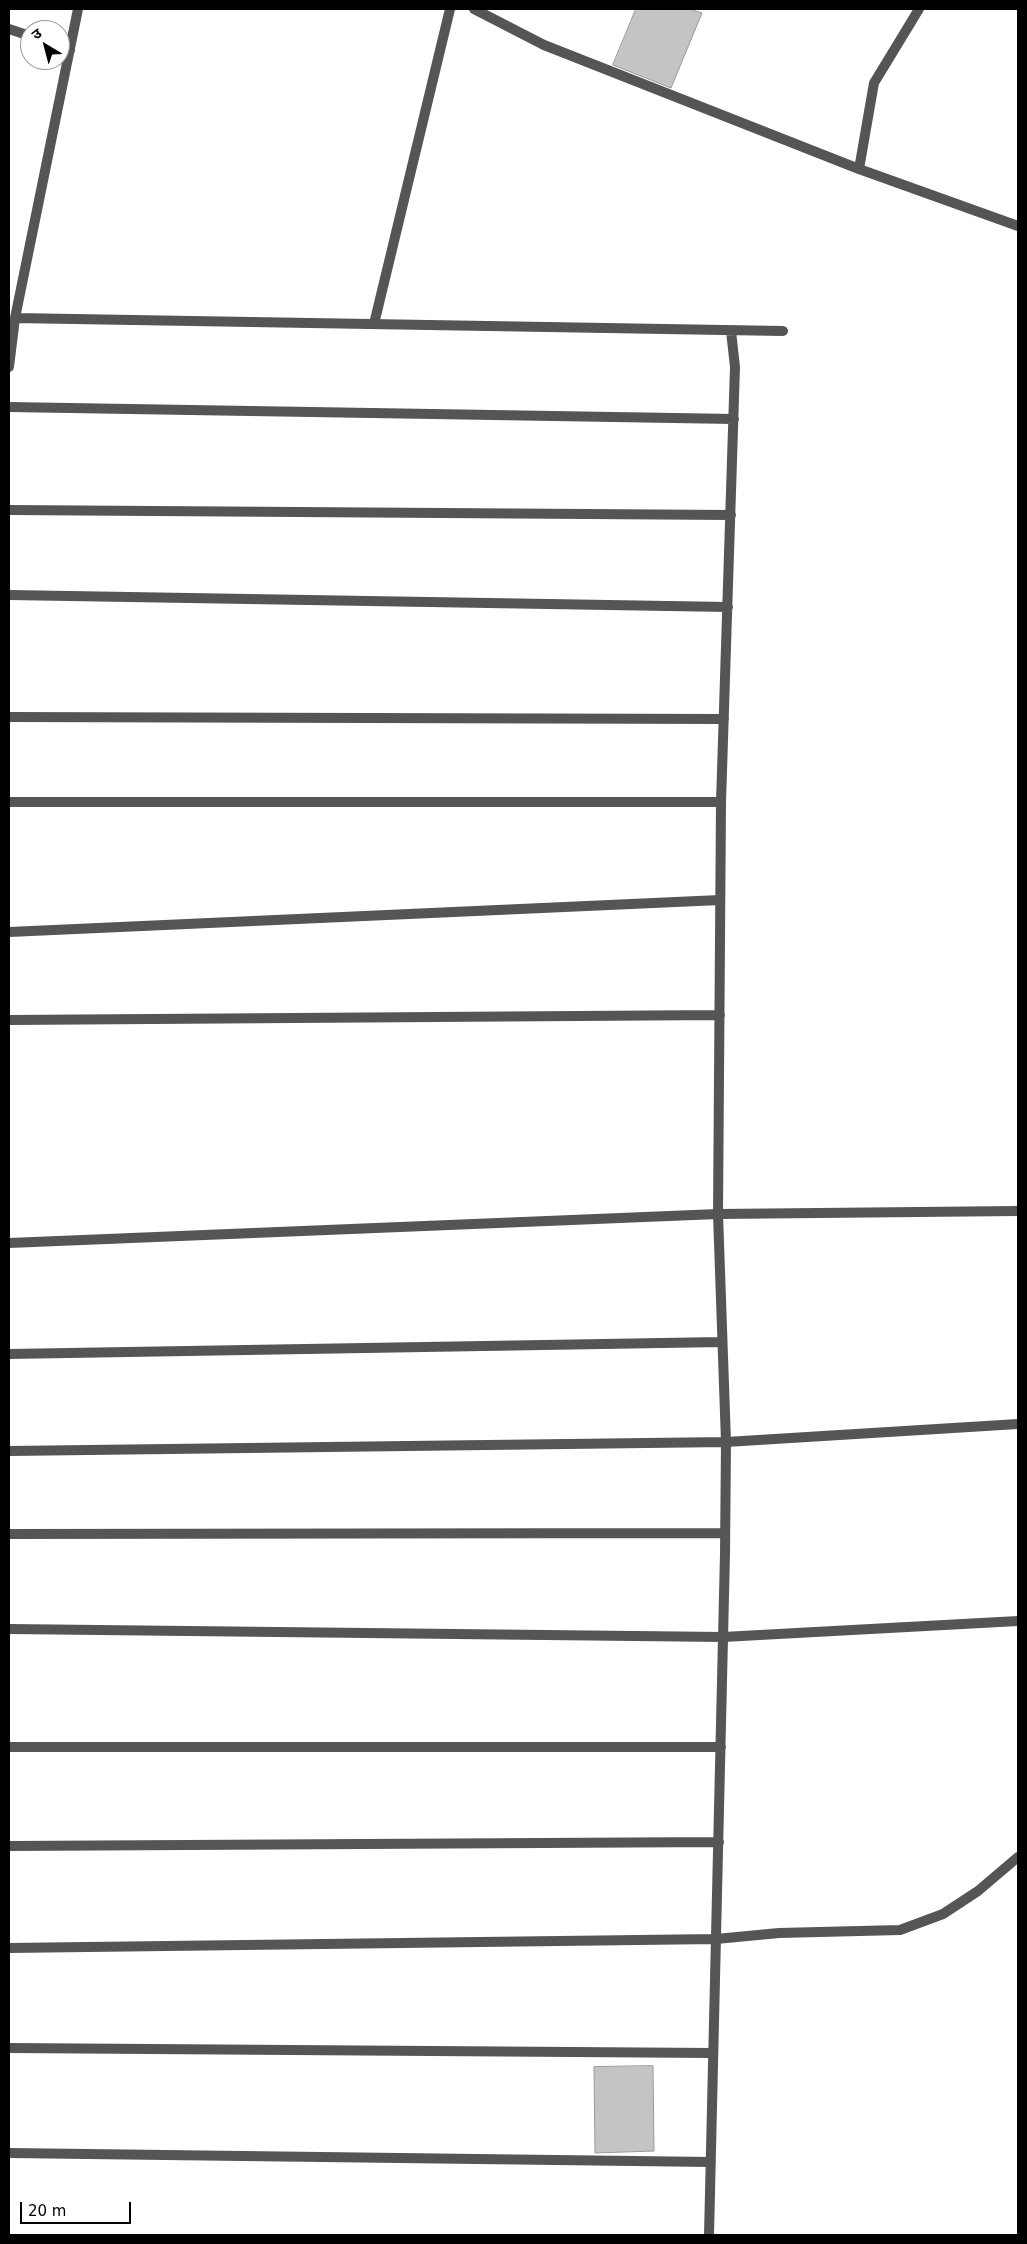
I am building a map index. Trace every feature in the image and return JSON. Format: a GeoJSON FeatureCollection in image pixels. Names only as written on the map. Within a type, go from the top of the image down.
{"type":"FeatureCollection","features":[{"type":"Feature","properties":{"kind":"street"},"geometry":{"type":"LineString","coordinates":[[70,33],[78,9]]}},
{"type":"Feature","properties":{"kind":"street"},"geometry":{"type":"LineString","coordinates":[[374,324],[450,9]]}},
{"type":"Feature","properties":{"kind":"street"},"geometry":{"type":"LineString","coordinates":[[474,9],[544,45],[859,169],[1018,226]]}},
{"type":"Feature","properties":{"kind":"street"},"geometry":{"type":"LineString","coordinates":[[859,169],[874,83],[919,9]]}},
{"type":"Feature","properties":{"kind":"street"},"geometry":{"type":"LineString","coordinates":[[9,367],[15,318],[61,70]]}},
{"type":"Feature","properties":{"kind":"street"},"geometry":{"type":"LineString","coordinates":[[9,290],[20,290]]}},
{"type":"Feature","properties":{"kind":"street"},"geometry":{"type":"LineString","coordinates":[[15,318],[783,331]]}},
{"type":"Feature","properties":{"kind":"street"},"geometry":{"type":"LineString","coordinates":[[709,2235],[725,1533],[726,1442],[718,1214],[721,802],[736,367],[731,331]]}},
{"type":"Feature","properties":{"kind":"street"},"geometry":{"type":"LineString","coordinates":[[9,407],[734,419]]}},
{"type":"Feature","properties":{"kind":"street"},"geometry":{"type":"LineString","coordinates":[[9,510],[731,515]]}},
{"type":"Feature","properties":{"kind":"street"},"geometry":{"type":"LineString","coordinates":[[9,595],[728,607]]}},
{"type":"Feature","properties":{"kind":"street"},"geometry":{"type":"LineString","coordinates":[[9,718],[724,719]]}},
{"type":"Feature","properties":{"kind":"street"},"geometry":{"type":"LineString","coordinates":[[9,802],[721,802]]}},
{"type":"Feature","properties":{"kind":"street"},"geometry":{"type":"LineString","coordinates":[[9,932],[720,900]]}},
{"type":"Feature","properties":{"kind":"street"},"geometry":{"type":"LineString","coordinates":[[9,1020],[720,1015]]}},
{"type":"Feature","properties":{"kind":"street"},"geometry":{"type":"LineString","coordinates":[[9,1243],[718,1214],[1018,1211]]}},
{"type":"Feature","properties":{"kind":"street"},"geometry":{"type":"LineString","coordinates":[[9,1354],[721,1342]]}},
{"type":"Feature","properties":{"kind":"street"},"geometry":{"type":"LineString","coordinates":[[9,1451],[726,1442],[1018,1424]]}},
{"type":"Feature","properties":{"kind":"street"},"geometry":{"type":"LineString","coordinates":[[9,1534],[725,1533]]}},
{"type":"Feature","properties":{"kind":"street"},"geometry":{"type":"LineString","coordinates":[[9,1629],[723,1638],[1018,1621]]}},
{"type":"Feature","properties":{"kind":"street"},"geometry":{"type":"LineString","coordinates":[[9,1747],[721,1747]]}},
{"type":"Feature","properties":{"kind":"street"},"geometry":{"type":"LineString","coordinates":[[9,1846],[719,1842]]}},
{"type":"Feature","properties":{"kind":"street"},"geometry":{"type":"LineString","coordinates":[[9,1948],[716,1939],[779,1933],[900,1930],[944,1914],[978,1892],[1018,1857]]}},
{"type":"Feature","properties":{"kind":"street"},"geometry":{"type":"LineString","coordinates":[[9,2048],[713,2053]]}},
{"type":"Feature","properties":{"kind":"street"},"geometry":{"type":"LineString","coordinates":[[9,2153],[711,2162]]}},
{"type":"Feature","properties":{"kind":"building"},"geometry":{"type":"Polygon","coordinates":[[[636,9],[689,9],[702,13],[671,88],[613,65],[636,9]]]}},
{"type":"Feature","properties":{"kind":"building"},"geometry":{"type":"Polygon","coordinates":[[[653,2066],[654,2151],[595,2153],[594,2067],[653,2066]]]}}]}
